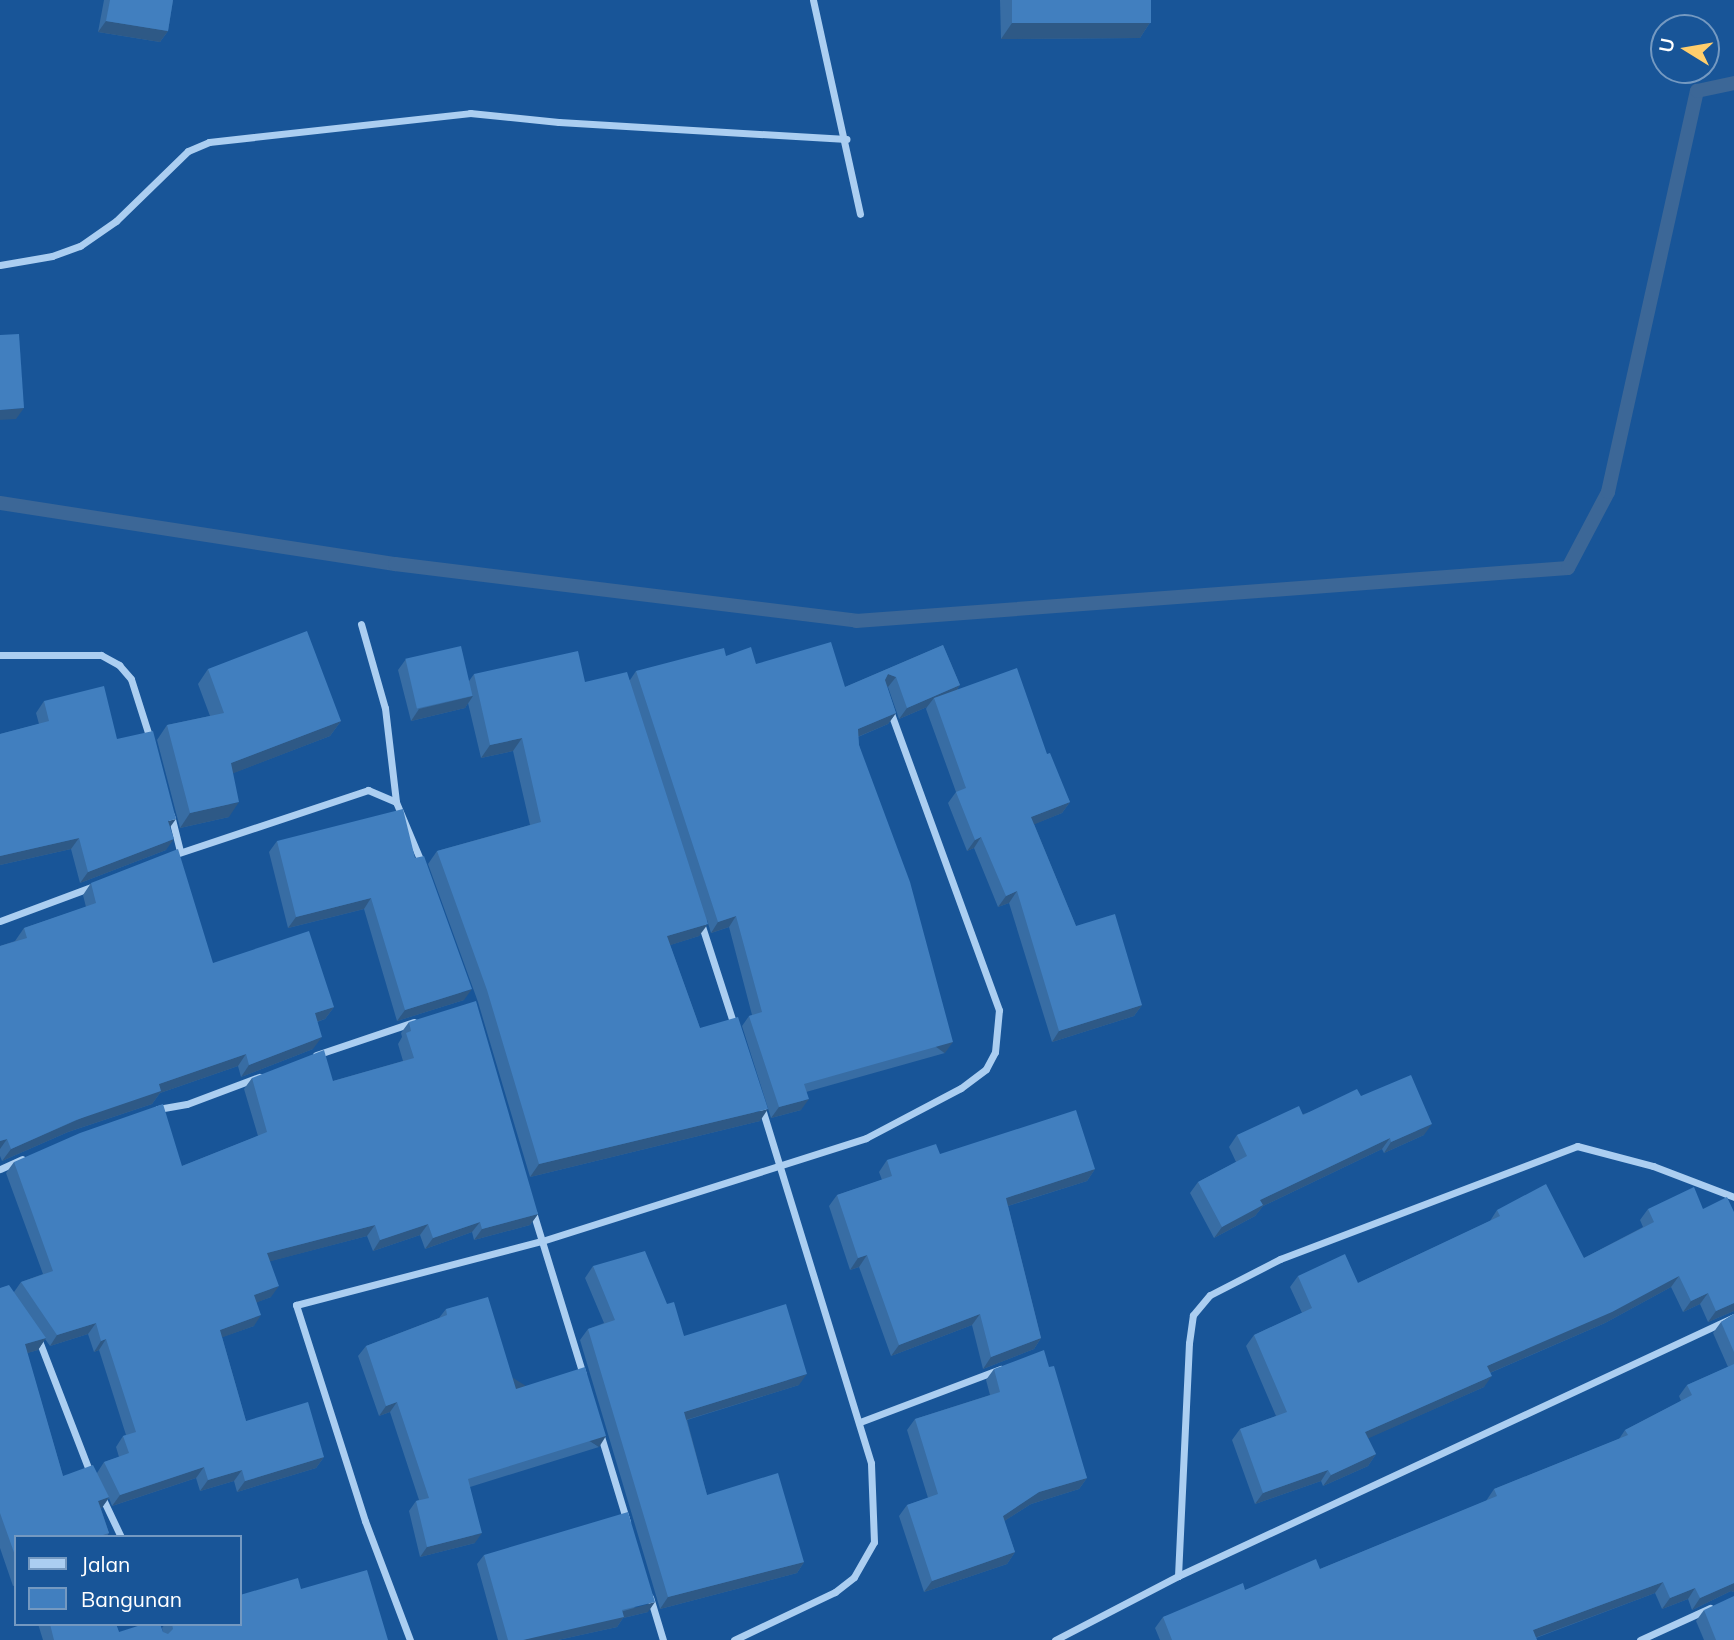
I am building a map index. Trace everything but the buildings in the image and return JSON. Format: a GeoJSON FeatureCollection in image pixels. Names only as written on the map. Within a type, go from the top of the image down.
{"type":"FeatureCollection","features":[{"type":"Feature","properties":{"kind":"street"},"geometry":{"type":"LineString","coordinates":[[813,0],[846,138],[860,214]]}},
{"type":"Feature","properties":{"kind":"street"},"geometry":{"type":"LineString","coordinates":[[0,265],[52,256],[80,246],[116,221],[188,151],[209,142],[470,113],[559,122],[846,138]]}},
{"type":"Feature","properties":{"kind":"street"},"geometry":{"type":"LineString","coordinates":[[361,624],[385,708],[396,802],[427,878]]}},
{"type":"Feature","properties":{"kind":"street"},"geometry":{"type":"LineString","coordinates":[[0,654],[101,655],[119,665],[131,679],[154,751]]}},
{"type":"Feature","properties":{"kind":"street"},"geometry":{"type":"LineString","coordinates":[[410,1640],[365,1521],[296,1305],[542,1241],[878,1132],[961,1088],[985,1069],[995,1052],[999,1010],[888,703]]}},
{"type":"Feature","properties":{"kind":"street"},"geometry":{"type":"LineString","coordinates":[[156,861],[349,794],[368,790],[396,802]]}},
{"type":"Feature","properties":{"kind":"street"},"geometry":{"type":"LineString","coordinates":[[167,801],[180,851]]}},
{"type":"Feature","properties":{"kind":"street"},"geometry":{"type":"LineString","coordinates":[[0,921],[108,880]]}},
{"type":"Feature","properties":{"kind":"street"},"geometry":{"type":"LineString","coordinates":[[697,912],[741,1045]]}},
{"type":"Feature","properties":{"kind":"street"},"geometry":{"type":"LineString","coordinates":[[310,1057],[422,1020]]}},
{"type":"Feature","properties":{"kind":"street"},"geometry":{"type":"LineString","coordinates":[[151,1110],[187,1104],[274,1071]]}},
{"type":"Feature","properties":{"kind":"street"},"geometry":{"type":"LineString","coordinates":[[734,1640],[835,1592],[865,1563],[874,1542],[875,1506],[871,1463],[758,1098]]}},
{"type":"Feature","properties":{"kind":"street"},"geometry":{"type":"LineString","coordinates":[[1178,1576],[1189,1343],[1194,1315],[1210,1294],[1280,1259],[1577,1146],[1653,1166],[1734,1197]]}},
{"type":"Feature","properties":{"kind":"street"},"geometry":{"type":"LineString","coordinates":[[0,1169],[35,1153]]}},
{"type":"Feature","properties":{"kind":"street"},"geometry":{"type":"LineString","coordinates":[[530,1201],[586,1387]]}},
{"type":"Feature","properties":{"kind":"street"},"geometry":{"type":"LineString","coordinates":[[1055,1640],[1178,1576],[1734,1317]]}},
{"type":"Feature","properties":{"kind":"street"},"geometry":{"type":"LineString","coordinates":[[31,1328],[44,1348],[79,1451],[120,1535]]}},
{"type":"Feature","properties":{"kind":"street"},"geometry":{"type":"LineString","coordinates":[[860,1422],[1009,1365]]}},
{"type":"Feature","properties":{"kind":"street"},"geometry":{"type":"LineString","coordinates":[[598,1427],[631,1534]]}},
{"type":"Feature","properties":{"kind":"street"},"geometry":{"type":"LineString","coordinates":[[647,1587],[663,1640]]}},
{"type":"Feature","properties":{"kind":"street"},"geometry":{"type":"LineString","coordinates":[[1640,1640],[1722,1602]]}},
{"type":"Feature","properties":{"kind":"waterway"},"geometry":{"type":"LineString","coordinates":[[0,503],[395,564],[856,621],[1568,568],[1608,492],[1697,91],[1734,83]]}}]}
